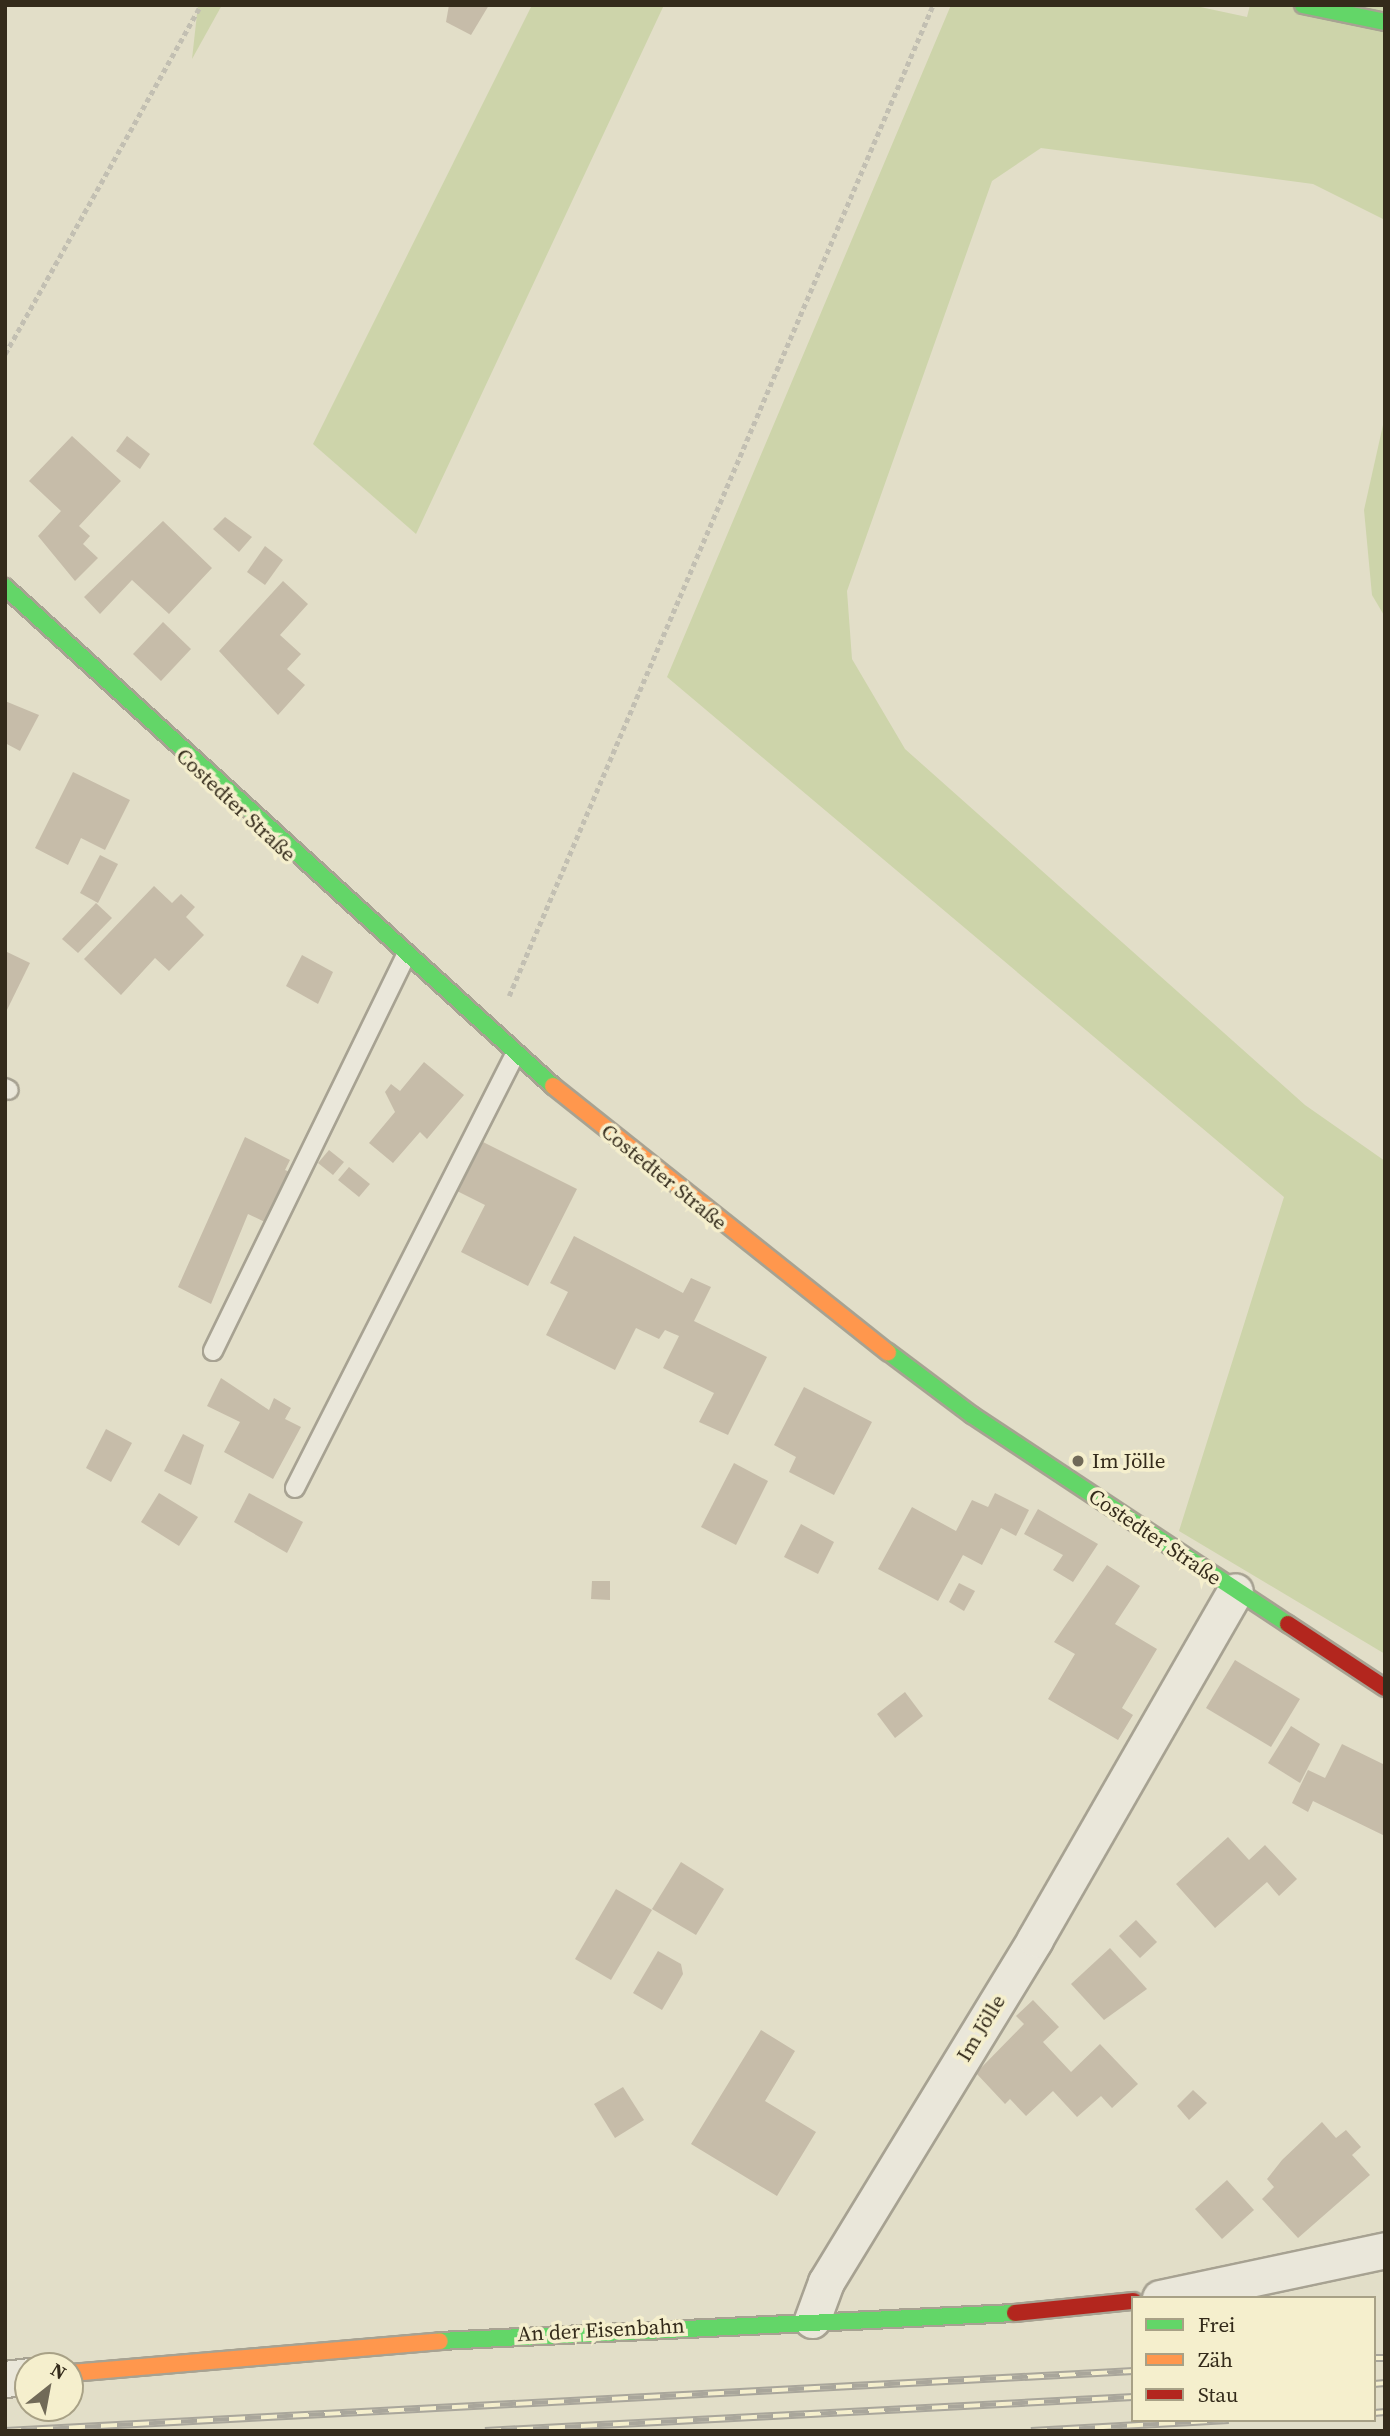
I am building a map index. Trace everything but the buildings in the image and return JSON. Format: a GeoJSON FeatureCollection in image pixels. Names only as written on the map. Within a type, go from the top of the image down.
{"type":"FeatureCollection","features":[{"type":"Feature","properties":{"kind":"street"},"geometry":{"type":"LineString","coordinates":[[1303,5],[1385,23]]}},
{"type":"Feature","properties":{"kind":"street","name":"Costedter Straße"},"geometry":{"type":"LineString","coordinates":[[5,587],[492,1036],[782,1272],[972,1415],[1385,1688]]}},
{"type":"Feature","properties":{"kind":"street","name":"Im Jölle"},"geometry":{"type":"LineString","coordinates":[[812,2320],[826,2282],[1035,1939],[1235,1591]]}},
{"type":"Feature","properties":{"kind":"street"},"geometry":{"type":"LineString","coordinates":[[1169,2296],[1385,2250]]}},
{"type":"Feature","properties":{"kind":"street","name":"An der Eisenbahn"},"geometry":{"type":"LineString","coordinates":[[84,2372],[541,2332],[812,2320],[1131,2301]]}},
{"type":"Feature","properties":{"kind":"lane"},"geometry":{"type":"LineString","coordinates":[[214,1351],[405,958]]}},
{"type":"Feature","properties":{"kind":"lane"},"geometry":{"type":"LineString","coordinates":[[295,1488],[515,1055]]}},
{"type":"Feature","properties":{"kind":"path"},"geometry":{"type":"LineString","coordinates":[[5,354],[201,5]]}},
{"type":"Feature","properties":{"kind":"path"},"geometry":{"type":"LineString","coordinates":[[492,1036],[933,5]]}},
{"type":"Feature","properties":{"kind":"green space"},"geometry":{"type":"Polygon","coordinates":[[[198,5],[222,5],[192,59],[198,5]]]}},
{"type":"Feature","properties":{"kind":"green space"},"geometry":{"type":"Polygon","coordinates":[[[532,5],[664,5],[416,534],[313,444],[532,5]]]}},
{"type":"Feature","properties":{"kind":"green space"},"geometry":{"type":"Polygon","coordinates":[[[951,5],[1191,5],[1247,17],[1250,5],[1385,5],[1385,220],[1313,184],[1041,148],[992,181],[847,591],[852,659],[905,749],[1305,1105],[1385,1161],[1385,1654],[1179,1531],[1284,1197],[667,677],[951,5]]]}},
{"type":"Feature","properties":{"kind":"green space"},"geometry":{"type":"Polygon","coordinates":[[[1385,416],[1385,617],[1372,595],[1364,510],[1385,416]]]}},
{"type":"Feature","properties":{"kind":"railway"},"geometry":{"type":"LineString","coordinates":[[1376,2358],[1385,2358]]}},
{"type":"Feature","properties":{"kind":"railway"},"geometry":{"type":"LineString","coordinates":[[5,2431],[1131,2371]]}},
{"type":"Feature","properties":{"kind":"railway"},"geometry":{"type":"LineString","coordinates":[[1376,2384],[1385,2383]]}},
{"type":"Feature","properties":{"kind":"railway"},"geometry":{"type":"LineString","coordinates":[[485,2431],[1131,2397]]}},
{"type":"Feature","properties":{"kind":"railway"},"geometry":{"type":"LineString","coordinates":[[1376,2413],[1385,2412]]}},
{"type":"Feature","properties":{"kind":"railway"},"geometry":{"type":"LineString","coordinates":[[1031,2431],[1193,2422]]}},
{"type":"Feature","properties":{"kind":"traffic: fast"},"geometry":{"type":"LineString","coordinates":[[1303,5],[1385,22]]}},
{"type":"Feature","properties":{"kind":"traffic: fast"},"geometry":{"type":"LineString","coordinates":[[5,587],[553,1086]]}},
{"type":"Feature","properties":{"kind":"traffic: fast"},"geometry":{"type":"LineString","coordinates":[[888,1352],[972,1415],[1288,1624]]}},
{"type":"Feature","properties":{"kind":"traffic: fast"},"geometry":{"type":"LineString","coordinates":[[440,2341],[1015,2313]]}},
{"type":"Feature","properties":{"kind":"traffic: slow"},"geometry":{"type":"LineString","coordinates":[[553,1086],[888,1352]]}},
{"type":"Feature","properties":{"kind":"traffic: slow"},"geometry":{"type":"LineString","coordinates":[[84,2372],[440,2341]]}},
{"type":"Feature","properties":{"kind":"traffic: jam"},"geometry":{"type":"LineString","coordinates":[[1288,1624],[1385,1688]]}},
{"type":"Feature","properties":{"kind":"traffic: jam"},"geometry":{"type":"LineString","coordinates":[[1015,2313],[1131,2301]]}},
{"type":"Feature","properties":{"kind":"place","name":"Im Jölle"},"geometry":{"type":"Point","coordinates":[1078,1461]}}]}
